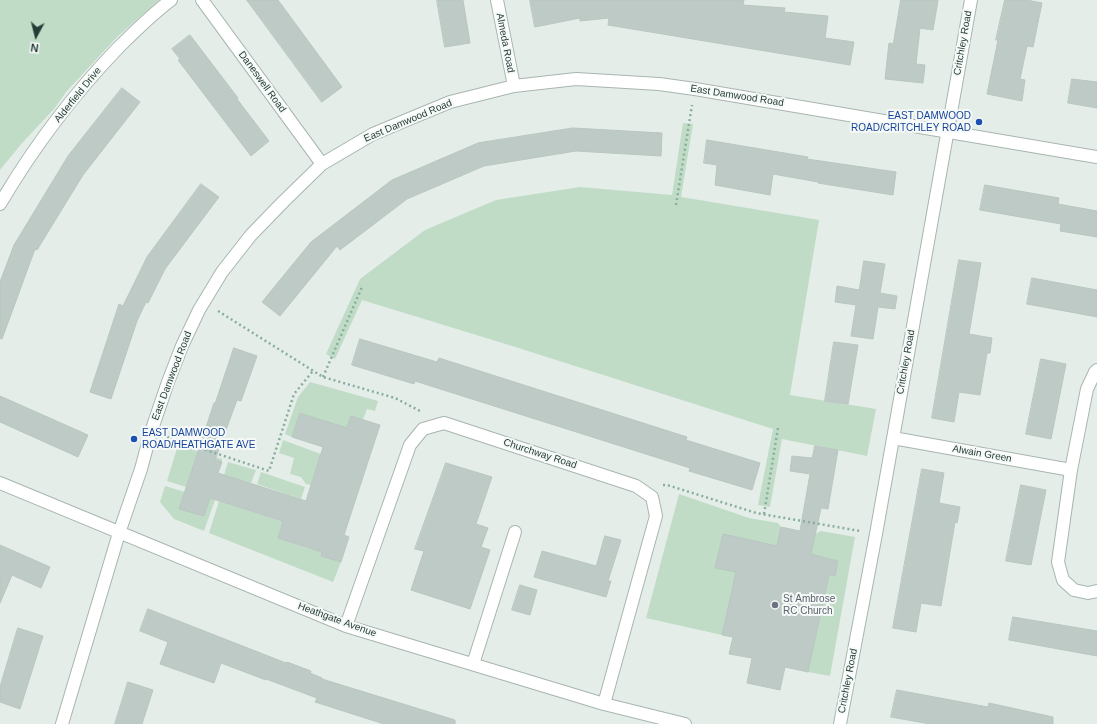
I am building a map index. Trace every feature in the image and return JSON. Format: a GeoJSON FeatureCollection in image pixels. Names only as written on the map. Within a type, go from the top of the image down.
{"type":"FeatureCollection","features":[{"type":"Feature","properties":{"kind":"street","name":"Alderfield Drive"},"geometry":{"type":"LineString","coordinates":[[0,204],[14,180],[77,93],[142,24],[171,0]]}},
{"type":"Feature","properties":{"kind":"street","name":"Daneswell Road"},"geometry":{"type":"LineString","coordinates":[[202,0],[322,164]]}},
{"type":"Feature","properties":{"kind":"street","name":"Almeda Road"},"geometry":{"type":"LineString","coordinates":[[497,0],[514,86]]}},
{"type":"Feature","properties":{"kind":"street","name":"Critchley Road"},"geometry":{"type":"LineString","coordinates":[[840,724],[876,534],[971,0]]}},
{"type":"Feature","properties":{"kind":"street","name":"East Damwood Road"},"geometry":{"type":"LineString","coordinates":[[62,724],[119,533],[141,469],[151,432],[182,346],[204,302],[222,272],[251,235],[284,201],[322,164],[373,134],[450,102],[514,86],[576,79],[659,84],[695,89],[948,131],[1097,158]]}},
{"type":"Feature","properties":{"kind":"street"},"geometry":{"type":"LineString","coordinates":[[1097,370],[1087,389],[1072,470],[1058,562],[1063,580],[1074,590],[1088,593],[1097,591]]}},
{"type":"Feature","properties":{"kind":"street"},"geometry":{"type":"LineString","coordinates":[[346,626],[410,445],[423,429],[444,423]]}},
{"type":"Feature","properties":{"kind":"street","name":"Churchway Road"},"geometry":{"type":"LineString","coordinates":[[444,423],[636,486],[652,497],[656,516],[604,704]]}},
{"type":"Feature","properties":{"kind":"street","name":"Alwain Green"},"geometry":{"type":"LineString","coordinates":[[893,438],[1072,470]]}},
{"type":"Feature","properties":{"kind":"street","name":"Heathgate Avenue"},"geometry":{"type":"LineString","coordinates":[[0,483],[346,626],[604,704],[685,724]]}},
{"type":"Feature","properties":{"kind":"street"},"geometry":{"type":"LineString","coordinates":[[473,664],[515,532]]}},
{"type":"Feature","properties":{"kind":"path"},"geometry":{"type":"LineString","coordinates":[[676,205],[695,89]]}},
{"type":"Feature","properties":{"kind":"path"},"geometry":{"type":"LineString","coordinates":[[323,377],[362,287]]}},
{"type":"Feature","properties":{"kind":"path"},"geometry":{"type":"LineString","coordinates":[[204,302],[323,377],[395,398],[444,423]]}},
{"type":"Feature","properties":{"kind":"path"},"geometry":{"type":"LineString","coordinates":[[151,432],[269,471],[294,394],[313,371]]}},
{"type":"Feature","properties":{"kind":"path"},"geometry":{"type":"LineString","coordinates":[[764,514],[778,428]]}},
{"type":"Feature","properties":{"kind":"path"},"geometry":{"type":"LineString","coordinates":[[636,486],[667,485],[764,514],[876,534]]}},
{"type":"Feature","properties":{"kind":"green space"},"geometry":{"type":"Polygon","coordinates":[[[0,0],[159,0],[117,37],[66,92],[54,109],[23,142],[0,170],[0,0]]]}},
{"type":"Feature","properties":{"kind":"green space"},"geometry":{"type":"Polygon","coordinates":[[[683,123],[693,124],[681,197],[819,220],[790,395],[876,409],[867,456],[782,439],[770,507],[758,505],[773,429],[362,300],[335,359],[326,354],[360,279],[425,230],[496,200],[580,187],[672,195],[683,123]]]}},
{"type":"Feature","properties":{"kind":"green space"},"geometry":{"type":"Polygon","coordinates":[[[310,382],[378,401],[375,411],[367,409],[363,420],[351,416],[346,432],[320,419],[300,413],[292,437],[285,434],[298,397],[310,382]]]}},
{"type":"Feature","properties":{"kind":"green space"},"geometry":{"type":"Polygon","coordinates":[[[283,440],[321,454],[311,485],[306,484],[301,477],[290,474],[294,458],[279,453],[283,440]]]}},
{"type":"Feature","properties":{"kind":"green space"},"geometry":{"type":"Polygon","coordinates":[[[178,445],[222,459],[222,463],[197,455],[186,487],[167,481],[178,445]]]}},
{"type":"Feature","properties":{"kind":"green space"},"geometry":{"type":"Polygon","coordinates":[[[228,462],[256,470],[251,483],[224,475],[228,462]]]}},
{"type":"Feature","properties":{"kind":"green space"},"geometry":{"type":"Polygon","coordinates":[[[261,472],[305,487],[301,499],[257,484],[261,472]]]}},
{"type":"Feature","properties":{"kind":"green space"},"geometry":{"type":"Polygon","coordinates":[[[165,486],[185,492],[180,509],[204,516],[210,498],[215,500],[204,531],[174,519],[160,502],[165,486]]]}},
{"type":"Feature","properties":{"kind":"green space"},"geometry":{"type":"Polygon","coordinates":[[[679,494],[749,518],[778,523],[781,527],[777,546],[723,535],[715,568],[736,572],[722,635],[646,618],[679,494]]]}},
{"type":"Feature","properties":{"kind":"green space"},"geometry":{"type":"Polygon","coordinates":[[[219,501],[283,521],[278,538],[311,549],[324,548],[321,556],[341,562],[333,582],[209,533],[219,501]]]}},
{"type":"Feature","properties":{"kind":"green space"},"geometry":{"type":"Polygon","coordinates":[[[821,531],[855,537],[830,676],[808,672],[829,575],[835,576],[838,561],[811,554],[815,534],[821,531]]]}},
{"type":"Feature","properties":{"kind":"building"},"geometry":{"type":"Polygon","coordinates":[[[247,0],[278,0],[342,87],[322,102],[247,0]]]}},
{"type":"Feature","properties":{"kind":"building"},"geometry":{"type":"Polygon","coordinates":[[[437,0],[463,0],[470,43],[445,47],[437,0]]]}},
{"type":"Feature","properties":{"kind":"building"},"geometry":{"type":"Polygon","coordinates":[[[530,0],[744,0],[743,5],[785,8],[784,12],[828,16],[825,38],[854,42],[850,65],[608,25],[609,18],[580,21],[580,18],[535,27],[530,0]]]}},
{"type":"Feature","properties":{"kind":"building"},"geometry":{"type":"Polygon","coordinates":[[[901,0],[938,0],[933,30],[920,28],[916,64],[925,65],[923,83],[885,79],[889,43],[893,44],[901,0]]]}},
{"type":"Feature","properties":{"kind":"building"},"geometry":{"type":"Polygon","coordinates":[[[1005,0],[1027,0],[1042,3],[1033,47],[1027,46],[1020,79],[1025,80],[1022,101],[987,94],[998,40],[996,40],[1005,0]]]}},
{"type":"Feature","properties":{"kind":"building"},"geometry":{"type":"Polygon","coordinates":[[[190,35],[269,141],[251,156],[178,60],[180,59],[172,49],[190,35]]]}},
{"type":"Feature","properties":{"kind":"building"},"geometry":{"type":"Polygon","coordinates":[[[1072,79],[1097,82],[1097,108],[1068,103],[1072,79]]]}},
{"type":"Feature","properties":{"kind":"building"},"geometry":{"type":"Polygon","coordinates":[[[122,88],[140,102],[83,175],[37,250],[35,249],[2,339],[0,338],[0,282],[14,245],[68,156],[122,88]]]}},
{"type":"Feature","properties":{"kind":"building"},"geometry":{"type":"Polygon","coordinates":[[[573,128],[662,133],[661,156],[576,151],[484,166],[407,199],[340,250],[337,246],[280,316],[262,302],[311,242],[392,180],[478,143],[573,128]]]}},
{"type":"Feature","properties":{"kind":"building"},"geometry":{"type":"Polygon","coordinates":[[[707,140],[808,157],[807,159],[896,172],[893,195],[773,174],[770,195],[715,185],[717,165],[704,163],[707,140]]]}},
{"type":"Feature","properties":{"kind":"building"},"geometry":{"type":"Polygon","coordinates":[[[201,184],[219,197],[165,269],[148,303],[146,302],[137,321],[111,399],[90,392],[119,304],[123,306],[147,257],[201,184]]]}},
{"type":"Feature","properties":{"kind":"building"},"geometry":{"type":"Polygon","coordinates":[[[985,185],[1059,198],[1058,204],[1097,211],[1097,237],[1060,231],[1061,224],[980,210],[985,185]]]}},
{"type":"Feature","properties":{"kind":"building"},"geometry":{"type":"Polygon","coordinates":[[[959,260],[981,263],[969,334],[992,338],[990,353],[987,353],[980,395],[959,392],[954,422],[932,418],[959,260]]]}},
{"type":"Feature","properties":{"kind":"building"},"geometry":{"type":"Polygon","coordinates":[[[864,261],[885,264],[880,293],[897,296],[895,309],[878,307],[873,339],[851,336],[856,305],[835,302],[837,286],[859,290],[864,261]]]}},
{"type":"Feature","properties":{"kind":"building"},"geometry":{"type":"Polygon","coordinates":[[[1032,278],[1097,290],[1097,317],[1027,304],[1032,278]]]}},
{"type":"Feature","properties":{"kind":"building"},"geometry":{"type":"Polygon","coordinates":[[[360,339],[437,362],[439,358],[687,437],[686,440],[760,463],[752,490],[689,471],[690,468],[415,381],[414,384],[352,365],[360,339]]]}},
{"type":"Feature","properties":{"kind":"building"},"geometry":{"type":"Polygon","coordinates":[[[834,342],[858,345],[848,404],[825,401],[834,342]]]}},
{"type":"Feature","properties":{"kind":"building"},"geometry":{"type":"Polygon","coordinates":[[[234,348],[257,356],[241,401],[237,400],[215,460],[222,462],[218,473],[306,501],[323,447],[292,437],[300,413],[347,428],[351,416],[380,425],[344,535],[349,537],[341,562],[321,556],[322,552],[278,538],[283,521],[210,498],[204,516],[179,509],[234,348]]]}},
{"type":"Feature","properties":{"kind":"building"},"geometry":{"type":"Polygon","coordinates":[[[1041,359],[1066,364],[1051,439],[1026,434],[1041,359]]]}},
{"type":"Feature","properties":{"kind":"building"},"geometry":{"type":"Polygon","coordinates":[[[0,396],[88,435],[78,457],[0,422],[0,396]]]}},
{"type":"Feature","properties":{"kind":"building","name":"St Ambrose RC Church"},"geometry":{"type":"Polygon","coordinates":[[[815,446],[838,450],[828,509],[821,508],[811,554],[838,561],[835,576],[829,575],[808,672],[785,667],[780,690],[747,683],[752,658],[729,654],[733,637],[722,635],[736,572],[715,568],[723,534],[777,546],[781,527],[800,531],[810,474],[790,471],[792,456],[812,458],[815,446]]]}},
{"type":"Feature","properties":{"kind":"building"},"geometry":{"type":"Polygon","coordinates":[[[446,463],[492,477],[476,524],[488,528],[481,547],[490,550],[470,609],[411,590],[424,551],[415,549],[446,463]]]}},
{"type":"Feature","properties":{"kind":"building"},"geometry":{"type":"Polygon","coordinates":[[[922,469],[944,473],[939,503],[960,507],[957,523],[955,522],[941,606],[921,603],[916,632],[893,628],[922,469]]]}},
{"type":"Feature","properties":{"kind":"building"},"geometry":{"type":"Polygon","coordinates":[[[1021,485],[1046,490],[1031,565],[1006,561],[1021,485]]]}},
{"type":"Feature","properties":{"kind":"building"},"geometry":{"type":"Polygon","coordinates":[[[605,536],[621,540],[608,581],[611,581],[606,597],[534,577],[542,551],[596,566],[605,536]]]}},
{"type":"Feature","properties":{"kind":"building"},"geometry":{"type":"Polygon","coordinates":[[[0,545],[50,567],[41,588],[12,575],[0,603],[0,545]]]}},
{"type":"Feature","properties":{"kind":"building"},"geometry":{"type":"Polygon","coordinates":[[[520,585],[537,590],[530,615],[512,610],[520,585]]]}},
{"type":"Feature","properties":{"kind":"building"},"geometry":{"type":"Polygon","coordinates":[[[148,609],[286,663],[287,662],[311,671],[310,673],[322,679],[455,720],[455,724],[384,724],[315,702],[317,698],[221,663],[214,683],[160,664],[168,642],[140,631],[148,609]]]}},
{"type":"Feature","properties":{"kind":"building"},"geometry":{"type":"Polygon","coordinates":[[[1013,617],[1097,631],[1097,656],[1009,640],[1013,617]]]}},
{"type":"Feature","properties":{"kind":"building"},"geometry":{"type":"Polygon","coordinates":[[[18,628],[43,636],[20,709],[0,702],[0,687],[18,628]]]}},
{"type":"Feature","properties":{"kind":"building"},"geometry":{"type":"Polygon","coordinates":[[[128,682],[153,690],[142,724],[115,724],[128,682]]]}},
{"type":"Feature","properties":{"kind":"building"},"geometry":{"type":"Polygon","coordinates":[[[897,690],[988,707],[989,703],[1053,717],[1053,724],[930,724],[891,717],[897,690]]]}},
{"type":"Feature","properties":{"kind":"place","name":"EAST DAMWOOD ROAD/CRITCHLEY ROAD"},"geometry":{"type":"Point","coordinates":[979,122]}},
{"type":"Feature","properties":{"kind":"place","name":"EAST DAMWOOD ROAD/HEATHGATE AVE"},"geometry":{"type":"Point","coordinates":[134,439]}},
{"type":"Feature","properties":{"kind":"place","name":"St Ambrose RC Church"},"geometry":{"type":"Point","coordinates":[775,605]}}]}
